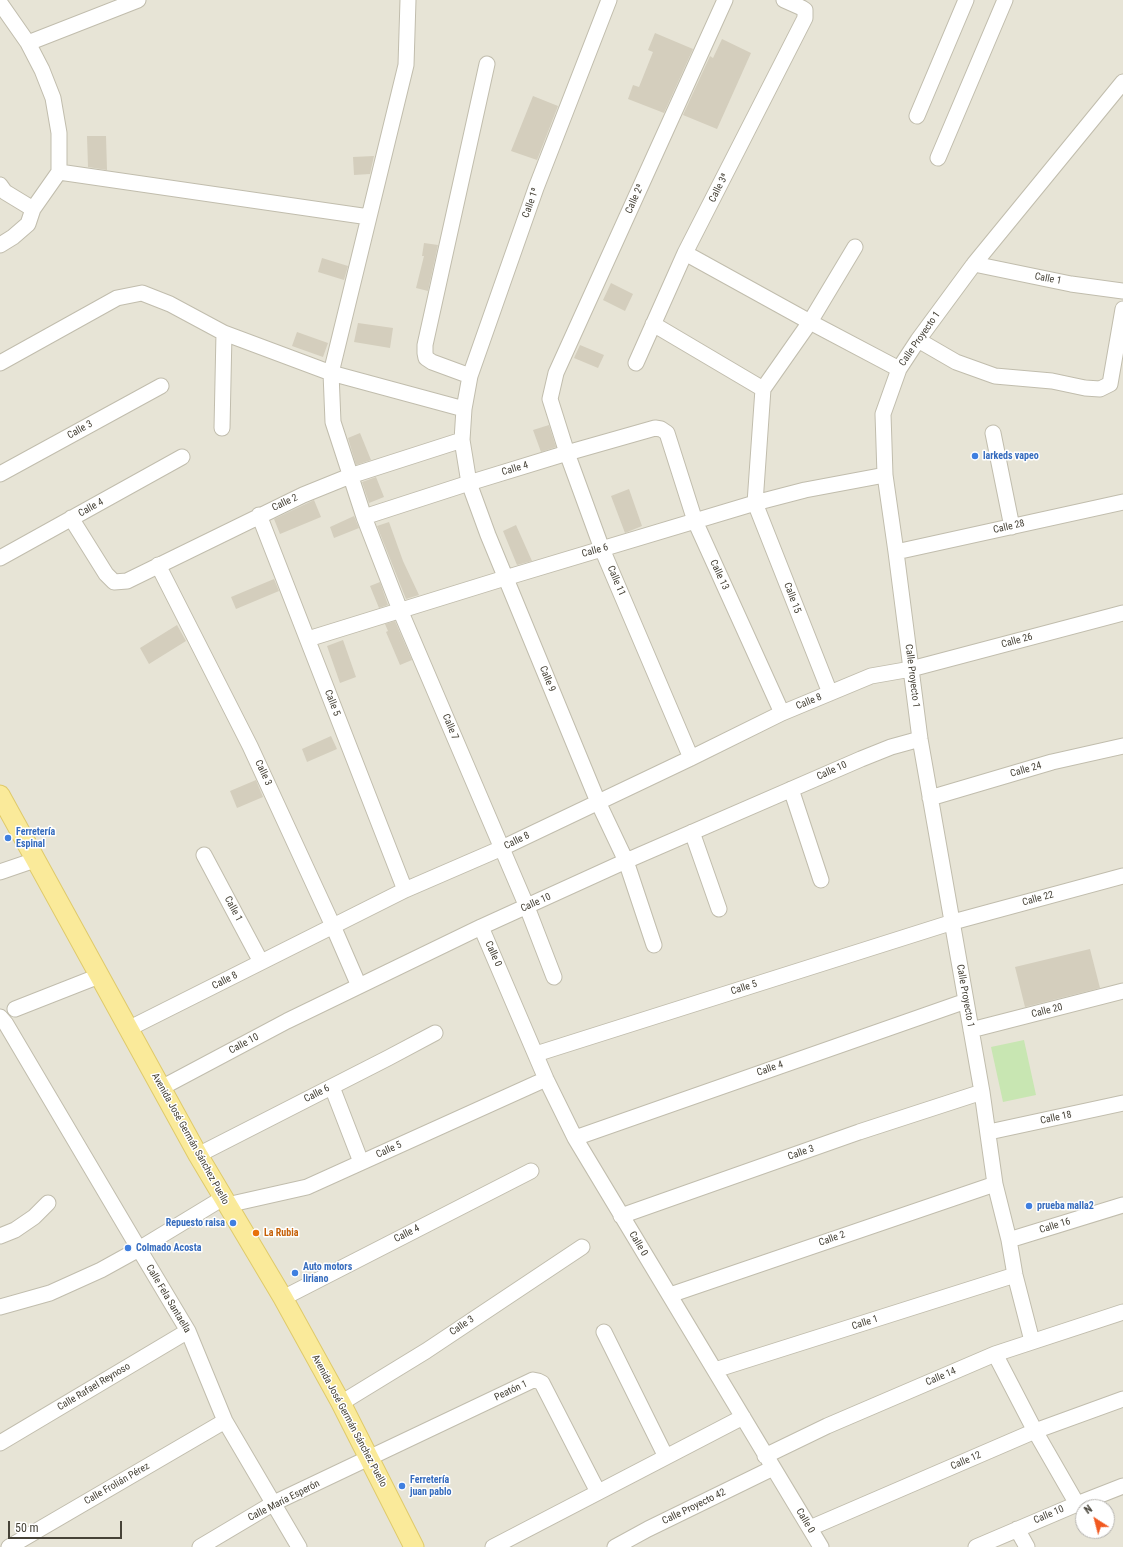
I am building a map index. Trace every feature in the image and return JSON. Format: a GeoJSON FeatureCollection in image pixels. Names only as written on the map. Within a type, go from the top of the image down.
{"type":"FeatureCollection","features":[{"type":"Feature","properties":{"kind":"main road","name":"Avenida José Germán Sánchez Puello"},"geometry":{"type":"LineString","coordinates":[[0,795],[198,1155],[283,1298],[341,1403],[414,1547]]}},
{"type":"Feature","properties":{"kind":"street"},"geometry":{"type":"LineString","coordinates":[[28,43],[138,0]]}},
{"type":"Feature","properties":{"kind":"street","name":"Calle 7"},"geometry":{"type":"LineString","coordinates":[[408,0],[406,65],[331,373],[333,422],[344,452],[350,476],[364,518],[400,610],[527,907],[554,977]]}},
{"type":"Feature","properties":{"kind":"street","name":"Calle 1ª"},"geometry":{"type":"LineString","coordinates":[[464,409],[470,376],[536,188],[609,0]]}},
{"type":"Feature","properties":{"kind":"street","name":"Calle 2ª"},"geometry":{"type":"LineString","coordinates":[[550,399],[556,373],[725,0]]}},
{"type":"Feature","properties":{"kind":"street","name":"Calle 3ª"},"geometry":{"type":"LineString","coordinates":[[636,363],[685,253],[805,18],[805,10],[784,0]]}},
{"type":"Feature","properties":{"kind":"street"},"geometry":{"type":"LineString","coordinates":[[917,116],[966,0]]}},
{"type":"Feature","properties":{"kind":"street"},"geometry":{"type":"LineString","coordinates":[[938,158],[1005,0]]}},
{"type":"Feature","properties":{"kind":"street"},"geometry":{"type":"LineString","coordinates":[[0,3],[28,43],[42,70],[53,98],[59,133],[59,172],[33,210],[28,224],[13,237],[0,245]]}},
{"type":"Feature","properties":{"kind":"street"},"geometry":{"type":"LineString","coordinates":[[470,376],[432,362],[426,358],[425,353],[487,64]]}},
{"type":"Feature","properties":{"kind":"street","name":"Calle Proyecto 1"},"geometry":{"type":"LineString","coordinates":[[1032,1341],[1015,1275],[1009,1240],[995,1184],[989,1132],[920,739],[896,552],[884,475],[883,414],[899,369],[918,340],[974,264],[1123,82]]}},
{"type":"Feature","properties":{"kind":"street"},"geometry":{"type":"LineString","coordinates":[[59,172],[369,217]]}},
{"type":"Feature","properties":{"kind":"street"},"geometry":{"type":"LineString","coordinates":[[0,185],[5,192],[33,210]]}},
{"type":"Feature","properties":{"kind":"street"},"geometry":{"type":"LineString","coordinates":[[755,502],[763,390],[810,322],[855,247]]}},
{"type":"Feature","properties":{"kind":"street"},"geometry":{"type":"LineString","coordinates":[[685,253],[899,369]]}},
{"type":"Feature","properties":{"kind":"street","name":"Calle 1"},"geometry":{"type":"LineString","coordinates":[[974,264],[1072,284],[1123,291]]}},
{"type":"Feature","properties":{"kind":"street"},"geometry":{"type":"LineString","coordinates":[[0,362],[117,298],[142,293],[170,304],[224,333],[331,373],[464,409]]}},
{"type":"Feature","properties":{"kind":"street"},"geometry":{"type":"LineString","coordinates":[[918,340],[956,362],[995,376],[1052,381],[1085,388],[1100,389],[1110,384],[1123,309]]}},
{"type":"Feature","properties":{"kind":"street"},"geometry":{"type":"LineString","coordinates":[[653,324],[763,390]]}},
{"type":"Feature","properties":{"kind":"street"},"geometry":{"type":"LineString","coordinates":[[222,428],[224,333]]}},
{"type":"Feature","properties":{"kind":"street","name":"Calle 3"},"geometry":{"type":"LineString","coordinates":[[0,474],[161,386]]}},
{"type":"Feature","properties":{"kind":"street","name":"Calle 11"},"geometry":{"type":"LineString","coordinates":[[550,399],[567,453],[602,549],[691,758]]}},
{"type":"Feature","properties":{"kind":"street","name":"Calle 9"},"geometry":{"type":"LineString","coordinates":[[464,409],[462,440],[469,482],[505,578],[598,802],[626,861],[654,945]]}},
{"type":"Feature","properties":{"kind":"street","name":"Calle 4"},"geometry":{"type":"LineString","coordinates":[[364,518],[469,482],[655,428],[661,429],[667,433]]}},
{"type":"Feature","properties":{"kind":"street","name":"Calle 13"},"geometry":{"type":"LineString","coordinates":[[667,433],[695,521],[782,713]]}},
{"type":"Feature","properties":{"kind":"street"},"geometry":{"type":"LineString","coordinates":[[994,433],[1012,526]]}},
{"type":"Feature","properties":{"kind":"street","name":"Calle 2"},"geometry":{"type":"LineString","coordinates":[[71,518],[106,574],[114,582],[127,581],[259,515],[303,495],[350,476],[462,440]]}},
{"type":"Feature","properties":{"kind":"street","name":"Calle 4"},"geometry":{"type":"LineString","coordinates":[[0,558],[182,457]]}},
{"type":"Feature","properties":{"kind":"street","name":"Calle 6"},"geometry":{"type":"LineString","coordinates":[[308,639],[755,502],[805,490],[884,475]]}},
{"type":"Feature","properties":{"kind":"street","name":"Calle 15"},"geometry":{"type":"LineString","coordinates":[[755,502],[830,693]]}},
{"type":"Feature","properties":{"kind":"street","name":"Calle 28"},"geometry":{"type":"LineString","coordinates":[[896,552],[1123,502]]}},
{"type":"Feature","properties":{"kind":"street","name":"Calle 5"},"geometry":{"type":"LineString","coordinates":[[259,515],[405,890]]}},
{"type":"Feature","properties":{"kind":"street","name":"Calle 3"},"geometry":{"type":"LineString","coordinates":[[158,565],[250,746],[359,986]]}},
{"type":"Feature","properties":{"kind":"street","name":"Calle 26"},"geometry":{"type":"LineString","coordinates":[[911,669],[1123,614]]}},
{"type":"Feature","properties":{"kind":"street","name":"Calle 8"},"geometry":{"type":"LineString","coordinates":[[128,1029],[405,890],[502,848],[782,713],[872,676],[911,669]]}},
{"type":"Feature","properties":{"kind":"street","name":"Calle 10"},"geometry":{"type":"LineString","coordinates":[[161,1088],[287,1021],[481,927],[626,861],[791,789],[891,747],[920,739]]}},
{"type":"Feature","properties":{"kind":"street","name":"Calle 24"},"geometry":{"type":"LineString","coordinates":[[930,798],[1052,762],[1123,746]]}},
{"type":"Feature","properties":{"kind":"street"},"geometry":{"type":"LineString","coordinates":[[791,789],[821,880]]}},
{"type":"Feature","properties":{"kind":"street"},"geometry":{"type":"LineString","coordinates":[[692,832],[719,909]]}},
{"type":"Feature","properties":{"kind":"street","name":"Calle 1"},"geometry":{"type":"LineString","coordinates":[[204,854],[261,962]]}},
{"type":"Feature","properties":{"kind":"street"},"geometry":{"type":"LineString","coordinates":[[0,872],[35,860]]}},
{"type":"Feature","properties":{"kind":"street","name":"Calle 22"},"geometry":{"type":"LineString","coordinates":[[953,922],[1123,876]]}},
{"type":"Feature","properties":{"kind":"street","name":"Calle 5"},"geometry":{"type":"LineString","coordinates":[[536,1054],[953,922]]}},
{"type":"Feature","properties":{"kind":"street","name":"Calle 0"},"geometry":{"type":"LineString","coordinates":[[481,927],[546,1079],[575,1138],[715,1370],[742,1418],[821,1547]]}},
{"type":"Feature","properties":{"kind":"street"},"geometry":{"type":"LineString","coordinates":[[15,1009],[99,976]]}},
{"type":"Feature","properties":{"kind":"street","name":"Calle 20"},"geometry":{"type":"LineString","coordinates":[[971,1030],[1123,991]]}},
{"type":"Feature","properties":{"kind":"street","name":"Calle 4"},"geometry":{"type":"LineString","coordinates":[[575,1138],[966,1001]]}},
{"type":"Feature","properties":{"kind":"street","name":"Calle Fela Santaella"},"geometry":{"type":"LineString","coordinates":[[0,1017],[6,1024],[188,1331],[225,1421],[300,1547]]}},
{"type":"Feature","properties":{"kind":"street","name":"Calle 6"},"geometry":{"type":"LineString","coordinates":[[198,1155],[332,1087],[435,1032]]}},
{"type":"Feature","properties":{"kind":"street","name":"Calle 5"},"geometry":{"type":"LineString","coordinates":[[0,1307],[50,1293],[101,1270],[225,1202],[307,1186],[546,1079]]}},
{"type":"Feature","properties":{"kind":"street"},"geometry":{"type":"LineString","coordinates":[[332,1087],[361,1162]]}},
{"type":"Feature","properties":{"kind":"street","name":"Calle 3"},"geometry":{"type":"LineString","coordinates":[[621,1216],[859,1132],[982,1092]]}},
{"type":"Feature","properties":{"kind":"street","name":"Calle 18"},"geometry":{"type":"LineString","coordinates":[[989,1132],[1123,1104]]}},
{"type":"Feature","properties":{"kind":"street","name":"Calle 4"},"geometry":{"type":"LineString","coordinates":[[283,1298],[531,1170]]}},
{"type":"Feature","properties":{"kind":"street","name":"Calle 2"},"geometry":{"type":"LineString","coordinates":[[670,1295],[995,1184]]}},
{"type":"Feature","properties":{"kind":"street"},"geometry":{"type":"LineString","coordinates":[[0,1236],[34,1217],[48,1203]]}},
{"type":"Feature","properties":{"kind":"street","name":"Calle 16"},"geometry":{"type":"LineString","coordinates":[[1009,1240],[1123,1206]]}},
{"type":"Feature","properties":{"kind":"street","name":"Calle 3"},"geometry":{"type":"LineString","coordinates":[[341,1403],[426,1350],[582,1247]]}},
{"type":"Feature","properties":{"kind":"street","name":"Calle 1"},"geometry":{"type":"LineString","coordinates":[[715,1370],[1015,1275]]}},
{"type":"Feature","properties":{"kind":"street","name":"Calle 14"},"geometry":{"type":"LineString","coordinates":[[769,1462],[827,1426],[995,1354],[1123,1312]]}},
{"type":"Feature","properties":{"kind":"street","name":"Calle Rafael Reynoso"},"geometry":{"type":"LineString","coordinates":[[0,1443],[188,1331]]}},
{"type":"Feature","properties":{"kind":"street"},"geometry":{"type":"LineString","coordinates":[[604,1332],[666,1457]]}},
{"type":"Feature","properties":{"kind":"street"},"geometry":{"type":"LineString","coordinates":[[995,1354],[1035,1432],[1075,1501]]}},
{"type":"Feature","properties":{"kind":"street","name":"Peatón 1"},"geometry":{"type":"LineString","coordinates":[[369,1458],[533,1380],[542,1383],[598,1492]]}},
{"type":"Feature","properties":{"kind":"street","name":"Calle 12"},"geometry":{"type":"LineString","coordinates":[[810,1528],[1035,1432],[1123,1399]]}},
{"type":"Feature","properties":{"kind":"street"},"geometry":{"type":"LineString","coordinates":[[493,1547],[742,1418]]}},
{"type":"Feature","properties":{"kind":"street","name":"Calle Frolián Pérez"},"geometry":{"type":"LineString","coordinates":[[9,1547],[225,1421]]}},
{"type":"Feature","properties":{"kind":"street","name":"Calle María Esperón"},"geometry":{"type":"LineString","coordinates":[[200,1547],[274,1503],[369,1458]]}},
{"type":"Feature","properties":{"kind":"street","name":"Calle Proyecto 42"},"geometry":{"type":"LineString","coordinates":[[615,1547],[769,1462]]}},
{"type":"Feature","properties":{"kind":"street","name":"Calle 10"},"geometry":{"type":"LineString","coordinates":[[1090,1499],[1123,1486]]}},
{"type":"Feature","properties":{"kind":"street","name":"Calle 10"},"geometry":{"type":"LineString","coordinates":[[976,1547],[1075,1505]]}},
{"type":"Feature","properties":{"kind":"street"},"geometry":{"type":"LineString","coordinates":[[1017,1529],[1027,1547]]}},
{"type":"Feature","properties":{"kind":"shaded area"},"geometry":{"type":"Polygon","coordinates":[[[0,0],[1123,0],[1123,1547],[0,1547],[0,0]]]}},
{"type":"Feature","properties":{"kind":"green space"},"geometry":{"type":"Polygon","coordinates":[[[1024,1040],[1036,1095],[1003,1102],[991,1047],[1024,1040]]]}},
{"type":"Feature","properties":{"kind":"building"},"geometry":{"type":"Polygon","coordinates":[[[655,33],[693,49],[664,113],[628,99],[633,85],[639,87],[653,52],[648,50],[655,33]]]}},
{"type":"Feature","properties":{"kind":"building"},"geometry":{"type":"Polygon","coordinates":[[[722,39],[751,53],[717,129],[683,115],[710,56],[713,58],[722,39]]]}},
{"type":"Feature","properties":{"kind":"building"},"geometry":{"type":"Polygon","coordinates":[[[533,96],[558,106],[537,160],[511,151],[533,96]]]}},
{"type":"Feature","properties":{"kind":"building"},"geometry":{"type":"Polygon","coordinates":[[[87,136],[106,136],[107,170],[88,167],[87,136]]]}},
{"type":"Feature","properties":{"kind":"building"},"geometry":{"type":"Polygon","coordinates":[[[374,156],[370,174],[354,175],[353,157],[374,156]]]}},
{"type":"Feature","properties":{"kind":"building"},"geometry":{"type":"Polygon","coordinates":[[[424,243],[438,245],[428,291],[416,288],[424,256],[422,256],[424,243]]]}},
{"type":"Feature","properties":{"kind":"building"},"geometry":{"type":"Polygon","coordinates":[[[322,258],[348,266],[344,280],[318,272],[322,258]]]}},
{"type":"Feature","properties":{"kind":"building"},"geometry":{"type":"Polygon","coordinates":[[[611,283],[633,294],[625,311],[603,300],[611,283]]]}},
{"type":"Feature","properties":{"kind":"building"},"geometry":{"type":"Polygon","coordinates":[[[358,323],[393,328],[390,348],[354,342],[358,323]]]}},
{"type":"Feature","properties":{"kind":"building"},"geometry":{"type":"Polygon","coordinates":[[[297,332],[328,343],[323,357],[292,346],[297,332]]]}},
{"type":"Feature","properties":{"kind":"building"},"geometry":{"type":"Polygon","coordinates":[[[580,345],[604,355],[598,368],[574,358],[580,345]]]}},
{"type":"Feature","properties":{"kind":"building"},"geometry":{"type":"Polygon","coordinates":[[[549,425],[556,447],[541,452],[533,430],[549,425]]]}},
{"type":"Feature","properties":{"kind":"building"},"geometry":{"type":"Polygon","coordinates":[[[360,433],[371,460],[356,465],[348,438],[360,433]]]}},
{"type":"Feature","properties":{"kind":"building"},"geometry":{"type":"Polygon","coordinates":[[[376,477],[384,497],[369,503],[362,482],[376,477]]]}},
{"type":"Feature","properties":{"kind":"building"},"geometry":{"type":"Polygon","coordinates":[[[629,489],[642,526],[625,533],[611,496],[629,489]]]}},
{"type":"Feature","properties":{"kind":"building"},"geometry":{"type":"Polygon","coordinates":[[[314,500],[321,517],[280,534],[274,519],[314,500]]]}},
{"type":"Feature","properties":{"kind":"building"},"geometry":{"type":"Polygon","coordinates":[[[354,516],[359,528],[334,538],[330,527],[354,516]]]}},
{"type":"Feature","properties":{"kind":"building"},"geometry":{"type":"Polygon","coordinates":[[[389,522],[403,561],[419,595],[406,599],[377,526],[389,522]]]}},
{"type":"Feature","properties":{"kind":"building"},"geometry":{"type":"Polygon","coordinates":[[[516,525],[532,561],[517,565],[503,531],[516,525]]]}},
{"type":"Feature","properties":{"kind":"building"},"geometry":{"type":"Polygon","coordinates":[[[274,579],[279,591],[236,609],[231,597],[274,579]]]}},
{"type":"Feature","properties":{"kind":"building"},"geometry":{"type":"Polygon","coordinates":[[[380,582],[388,605],[379,608],[370,586],[380,582]]]}},
{"type":"Feature","properties":{"kind":"building"},"geometry":{"type":"Polygon","coordinates":[[[395,621],[412,660],[400,665],[386,632],[388,631],[385,624],[395,621]]]}},
{"type":"Feature","properties":{"kind":"building"},"geometry":{"type":"Polygon","coordinates":[[[177,625],[186,641],[149,664],[140,648],[177,625]]]}},
{"type":"Feature","properties":{"kind":"building"},"geometry":{"type":"Polygon","coordinates":[[[343,640],[356,677],[340,683],[327,646],[343,640]]]}},
{"type":"Feature","properties":{"kind":"building"},"geometry":{"type":"Polygon","coordinates":[[[331,736],[337,749],[307,762],[302,749],[331,736]]]}},
{"type":"Feature","properties":{"kind":"building"},"geometry":{"type":"Polygon","coordinates":[[[256,780],[263,797],[237,808],[230,791],[256,780]]]}},
{"type":"Feature","properties":{"kind":"building"},"geometry":{"type":"Polygon","coordinates":[[[1090,949],[1100,988],[1025,1007],[1015,967],[1090,949]]]}},
{"type":"Feature","properties":{"kind":"place","name":"larkeds vapeo"},"geometry":{"type":"Point","coordinates":[975,456]}},
{"type":"Feature","properties":{"kind":"place","name":"Ferretería Espinal"},"geometry":{"type":"Point","coordinates":[8,838]}},
{"type":"Feature","properties":{"kind":"place","name":"prueba malla2"},"geometry":{"type":"Point","coordinates":[1029,1206]}},
{"type":"Feature","properties":{"kind":"place","name":"Repuesto raisa"},"geometry":{"type":"Point","coordinates":[233,1223]}},
{"type":"Feature","properties":{"kind":"place","name":"La Rubia"},"geometry":{"type":"Point","coordinates":[256,1233]}},
{"type":"Feature","properties":{"kind":"place","name":"Colmado Acosta"},"geometry":{"type":"Point","coordinates":[128,1248]}},
{"type":"Feature","properties":{"kind":"place","name":"Auto motors liriano"},"geometry":{"type":"Point","coordinates":[295,1273]}},
{"type":"Feature","properties":{"kind":"place","name":"Ferretería juan pablo"},"geometry":{"type":"Point","coordinates":[402,1486]}}]}
